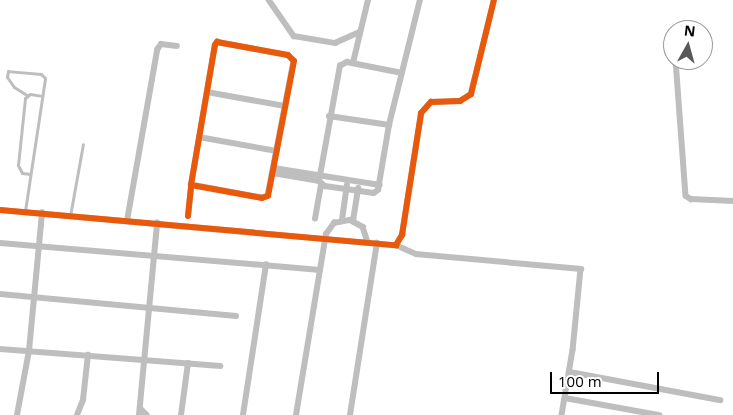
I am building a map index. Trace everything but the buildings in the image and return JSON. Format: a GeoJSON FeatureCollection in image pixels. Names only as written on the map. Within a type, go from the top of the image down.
{"type":"FeatureCollection","features":[{"type":"Feature","properties":{"kind":"street"},"geometry":{"type":"LineString","coordinates":[[269,0],[294,36],[335,42],[360,32]]}},
{"type":"Feature","properties":{"kind":"street"},"geometry":{"type":"LineString","coordinates":[[353,63],[368,0]]}},
{"type":"Feature","properties":{"kind":"street"},"geometry":{"type":"LineString","coordinates":[[273,171],[320,181],[346,189],[374,193],[380,185],[389,126],[420,0]]}},
{"type":"Feature","properties":{"kind":"street"},"geometry":{"type":"LineString","coordinates":[[396,244],[402,235],[421,112],[431,102],[460,101],[471,94],[494,0]]}},
{"type":"Feature","properties":{"kind":"street"},"geometry":{"type":"LineString","coordinates":[[188,216],[191,185],[206,92],[217,42],[288,55],[294,61],[268,196],[262,198],[191,185]]}},
{"type":"Feature","properties":{"kind":"street"},"geometry":{"type":"LineString","coordinates":[[127,221],[157,50],[162,44],[177,46]]}},
{"type":"Feature","properties":{"kind":"street"},"geometry":{"type":"LineString","coordinates":[[316,219],[329,116],[338,68],[344,62],[402,73]]}},
{"type":"Feature","properties":{"kind":"street"},"geometry":{"type":"LineString","coordinates":[[677,70],[686,196],[691,199],[733,201]]}},
{"type":"Feature","properties":{"kind":"street"},"geometry":{"type":"LineString","coordinates":[[206,92],[286,106]]}},
{"type":"Feature","properties":{"kind":"street"},"geometry":{"type":"LineString","coordinates":[[329,116],[389,126]]}},
{"type":"Feature","properties":{"kind":"street"},"geometry":{"type":"LineString","coordinates":[[199,137],[277,150]]}},
{"type":"Feature","properties":{"kind":"street"},"geometry":{"type":"LineString","coordinates":[[320,181],[348,181],[380,185]]}},
{"type":"Feature","properties":{"kind":"street"},"geometry":{"type":"LineString","coordinates":[[342,220],[348,181]]}},
{"type":"Feature","properties":{"kind":"street"},"geometry":{"type":"LineString","coordinates":[[353,220],[359,182]]}},
{"type":"Feature","properties":{"kind":"street"},"geometry":{"type":"LineString","coordinates":[[0,210],[396,244],[416,254],[578,267],[580,280],[570,372],[562,415]]}},
{"type":"Feature","properties":{"kind":"street"},"geometry":{"type":"LineString","coordinates":[[17,415],[29,351],[42,214]]}},
{"type":"Feature","properties":{"kind":"street"},"geometry":{"type":"LineString","coordinates":[[296,415],[324,238],[330,226],[342,220],[353,220],[363,227],[368,242]]}},
{"type":"Feature","properties":{"kind":"street"},"geometry":{"type":"LineString","coordinates":[[147,415],[140,412],[147,358],[157,223]]}},
{"type":"Feature","properties":{"kind":"street"},"geometry":{"type":"LineString","coordinates":[[0,243],[155,254],[320,270]]}},
{"type":"Feature","properties":{"kind":"street"},"geometry":{"type":"LineString","coordinates":[[350,415],[377,243]]}},
{"type":"Feature","properties":{"kind":"street"},"geometry":{"type":"LineString","coordinates":[[243,415],[266,265]]}},
{"type":"Feature","properties":{"kind":"street"},"geometry":{"type":"LineString","coordinates":[[0,294],[236,316]]}},
{"type":"Feature","properties":{"kind":"street"},"geometry":{"type":"LineString","coordinates":[[0,349],[147,358],[220,366]]}},
{"type":"Feature","properties":{"kind":"street"},"geometry":{"type":"LineString","coordinates":[[77,415],[83,400],[88,355]]}},
{"type":"Feature","properties":{"kind":"street"},"geometry":{"type":"LineString","coordinates":[[181,415],[188,363]]}},
{"type":"Feature","properties":{"kind":"street"},"geometry":{"type":"LineString","coordinates":[[570,372],[720,400]]}},
{"type":"Feature","properties":{"kind":"street"},"geometry":{"type":"LineString","coordinates":[[565,398],[659,415]]}},
{"type":"Feature","properties":{"kind":"lane"},"geometry":{"type":"LineString","coordinates":[[25,212],[42,96],[43,76],[8,71],[7,78],[14,87],[27,96],[42,96]]}},
{"type":"Feature","properties":{"kind":"lane"},"geometry":{"type":"LineString","coordinates":[[27,96],[18,165],[22,173],[30,174]]}},
{"type":"Feature","properties":{"kind":"lane"},"geometry":{"type":"LineString","coordinates":[[70,216],[83,144]]}},
{"type":"Feature","properties":{"kind":"cycle path"},"geometry":{"type":"LineString","coordinates":[[0,210],[396,245],[402,235],[421,113],[431,102],[460,101],[471,94],[494,0]]}},
{"type":"Feature","properties":{"kind":"cycle path"},"geometry":{"type":"LineString","coordinates":[[188,216],[191,185],[215,45],[217,42],[288,55],[294,61],[268,196],[262,198],[191,185]]}}]}
